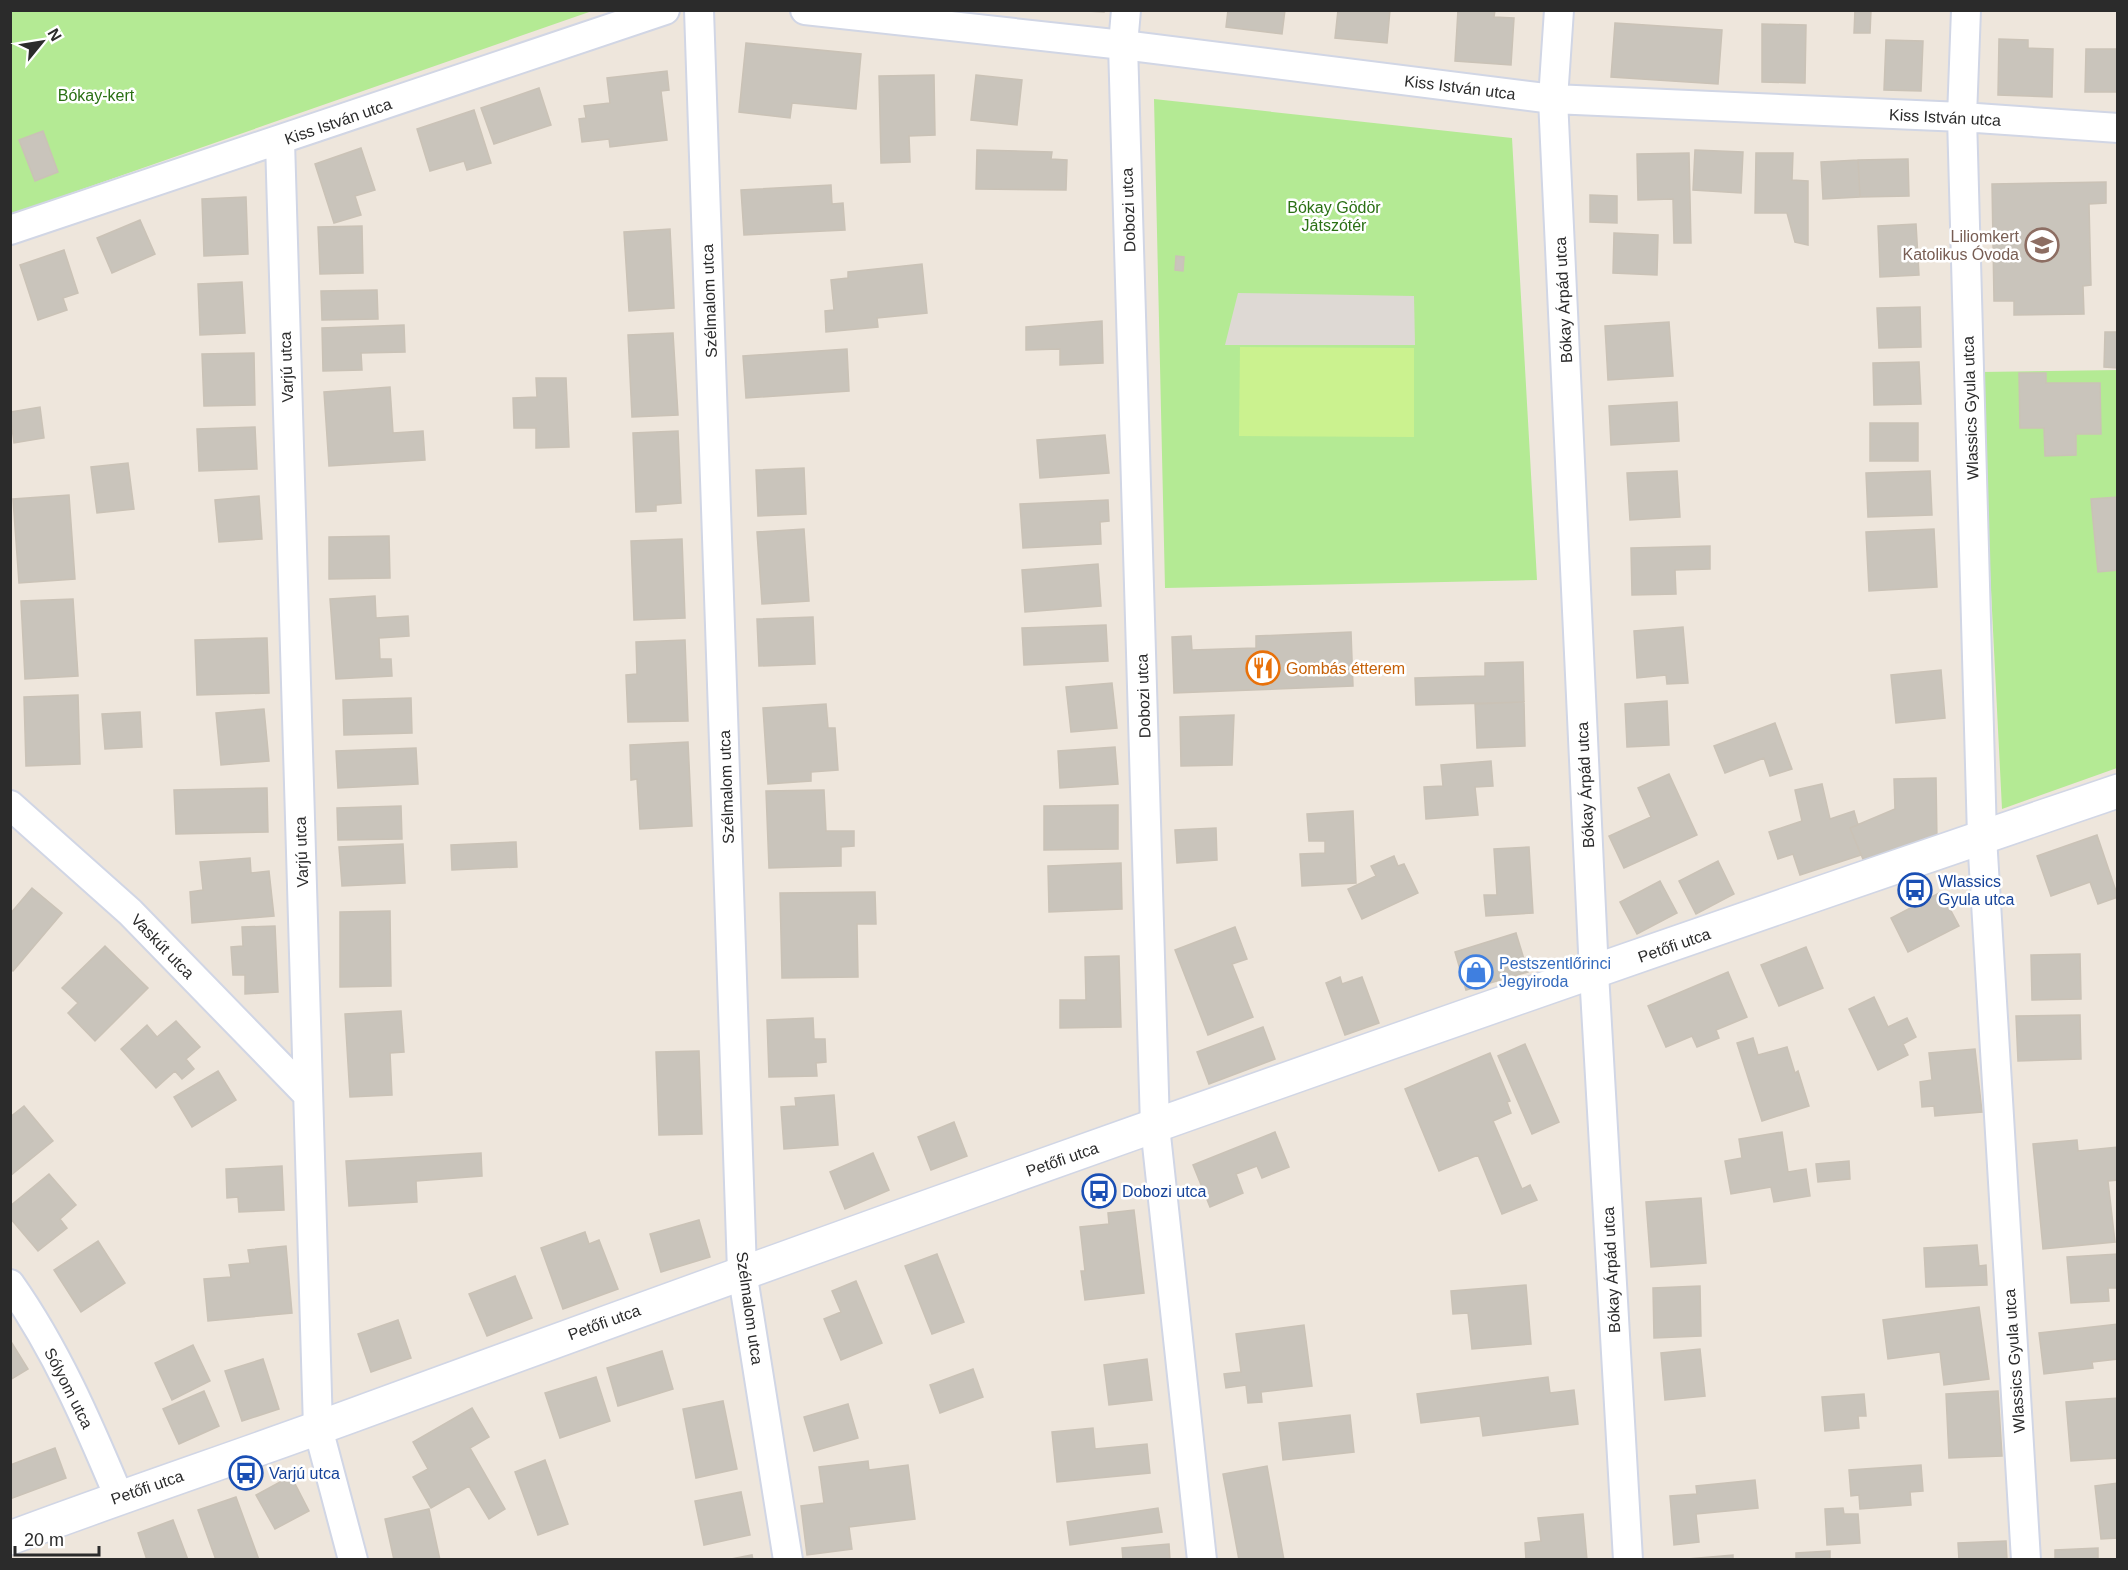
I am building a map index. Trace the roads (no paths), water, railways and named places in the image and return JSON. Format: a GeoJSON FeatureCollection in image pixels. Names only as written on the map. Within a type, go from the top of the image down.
{"type":"FeatureCollection","features":[{"type":"Feature","properties":{"kind":"main road","name":"Petőfi utca"},"geometry":{"type":"LineString","coordinates":[[10,1538],[119,1497],[318,1428],[742,1271],[2118,791]]}},
{"type":"Feature","properties":{"kind":"street","name":"Kiss István utca"},"geometry":{"type":"LineString","coordinates":[[10,230],[665,10]]}},
{"type":"Feature","properties":{"kind":"street","name":"Szélmalom utca"},"geometry":{"type":"LineString","coordinates":[[699,10],[742,1271],[789,1560]]}},
{"type":"Feature","properties":{"kind":"street","name":"Kiss István utca"},"geometry":{"type":"LineString","coordinates":[[805,10],[1123,45],[1553,99],[1962,117],[2118,128]]}},
{"type":"Feature","properties":{"kind":"street","name":"Dobozi utca"},"geometry":{"type":"LineString","coordinates":[[1126,10],[1123,45],[1155,1126],[1202,1560]]}},
{"type":"Feature","properties":{"kind":"street","name":"Bókay Árpád utca"},"geometry":{"type":"LineString","coordinates":[[1559,10],[1553,99],[1594,973],[1628,1560]]}},
{"type":"Feature","properties":{"kind":"street","name":"Wlassics Gyula utca"},"geometry":{"type":"LineString","coordinates":[[1966,10],[1962,117],[1982,837],[2026,1560]]}},
{"type":"Feature","properties":{"kind":"street","name":"Varjú utca"},"geometry":{"type":"LineString","coordinates":[[280,141],[318,1428],[353,1560]]}},
{"type":"Feature","properties":{"kind":"street","name":"Vaskút utca"},"geometry":{"type":"LineString","coordinates":[[10,805],[130,912],[308,1095]]}},
{"type":"Feature","properties":{"kind":"street","name":"Sólyom utca"},"geometry":{"type":"LineString","coordinates":[[10,1284],[28,1309],[84,1412],[119,1497]]}},
{"type":"Feature","properties":{"kind":"place","name":"Liliomkert Katolikus Óvoda"},"geometry":{"type":"Point","coordinates":[2042,245]}},
{"type":"Feature","properties":{"kind":"place","name":"Gombás étterem"},"geometry":{"type":"Point","coordinates":[1263,668]}},
{"type":"Feature","properties":{"kind":"place","name":"Wlassics Gyula utca"},"geometry":{"type":"Point","coordinates":[1915,890]}},
{"type":"Feature","properties":{"kind":"place","name":"Pestszentlőrinci Jegyiroda"},"geometry":{"type":"Point","coordinates":[1476,972]}},
{"type":"Feature","properties":{"kind":"place","name":"Dobozi utca"},"geometry":{"type":"Point","coordinates":[1099,1191]}},
{"type":"Feature","properties":{"kind":"place","name":"Varjú utca"},"geometry":{"type":"Point","coordinates":[246,1473]}},
{"type":"Feature","properties":{"kind":"park label","name":"Bókay-kert"},"geometry":{"type":"Point","coordinates":[96,95]}},
{"type":"Feature","properties":{"kind":"park label","name":"Bókay Gödör Játszótér"},"geometry":{"type":"Point","coordinates":[1334,216]}}]}
